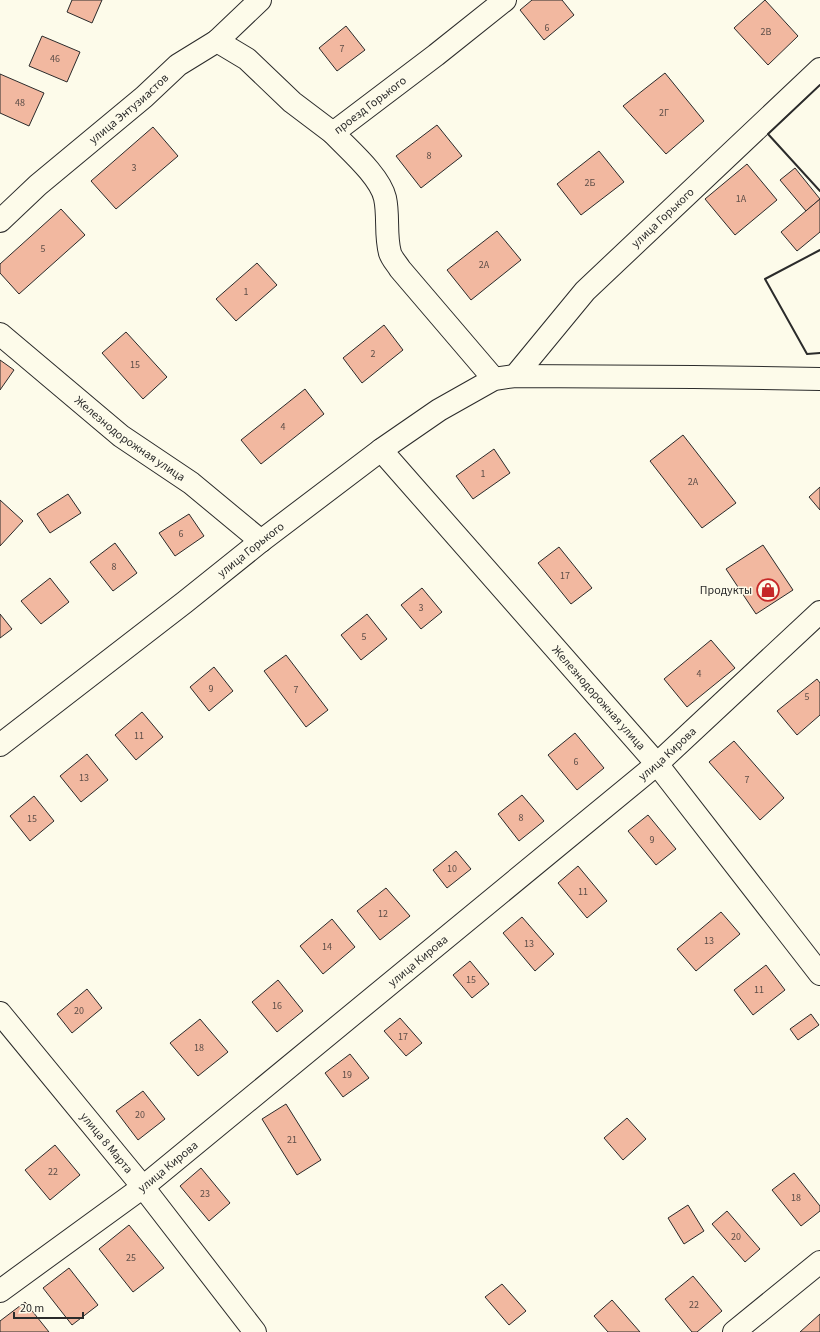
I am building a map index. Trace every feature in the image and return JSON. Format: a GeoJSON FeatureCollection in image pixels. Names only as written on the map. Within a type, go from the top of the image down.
{"type":"FeatureCollection","features":[{"type":"Feature","properties":{"kind":"street","name":"улица Энтузиастов"},"geometry":{"type":"LineString","coordinates":[[0,221],[38,184],[144,97],[178,65],[217,41],[260,0]]}},
{"type":"Feature","properties":{"kind":"street","name":"проезд Горького"},"geometry":{"type":"LineString","coordinates":[[217,41],[247,58],[292,102],[333,133],[436,55],[505,0]]}},
{"type":"Feature","properties":{"kind":"street","name":"улица Горького"},"geometry":{"type":"LineString","coordinates":[[0,746],[261,541],[381,450],[439,410],[505,377],[585,291],[820,69]]}},
{"type":"Feature","properties":{"kind":"street"},"geometry":{"type":"LineString","coordinates":[[333,133],[373,176],[381,187],[385,198],[390,254],[400,269],[505,377]]}},
{"type":"Feature","properties":{"kind":"street","name":"Железнодорожная улица"},"geometry":{"type":"LineString","coordinates":[[0,334],[121,436],[191,483],[261,541]]}},
{"type":"Feature","properties":{"kind":"street","name":"улица Горького"},"geometry":{"type":"LineString","coordinates":[[505,377],[820,379]]}},
{"type":"Feature","properties":{"kind":"street","name":"Железнодорожная улица"},"geometry":{"type":"LineString","coordinates":[[381,450],[657,764],[820,974]]}},
{"type":"Feature","properties":{"kind":"street","name":"улица Кирова"},"geometry":{"type":"LineString","coordinates":[[0,1291],[143,1187],[657,764],[820,612]]}},
{"type":"Feature","properties":{"kind":"street","name":"улица 8 Марта"},"geometry":{"type":"LineString","coordinates":[[0,1013],[143,1187],[255,1332]]}},
{"type":"Feature","properties":{"kind":"street"},"geometry":{"type":"LineString","coordinates":[[734,1332],[820,1262]]}},
{"type":"Feature","properties":{"kind":"building"},"geometry":{"type":"Polygon","coordinates":[[[72,0],[102,0],[92,23],[67,12],[72,0]]]}},
{"type":"Feature","properties":{"kind":"building"},"geometry":{"type":"Polygon","coordinates":[[[532,0],[562,0],[574,15],[544,40],[520,10],[532,0]]]}},
{"type":"Feature","properties":{"kind":"building"},"geometry":{"type":"Polygon","coordinates":[[[765,0],[798,36],[768,65],[734,28],[765,0]]]}},
{"type":"Feature","properties":{"kind":"building"},"geometry":{"type":"Polygon","coordinates":[[[346,26],[365,50],[337,71],[319,48],[346,26]]]}},
{"type":"Feature","properties":{"kind":"building"},"geometry":{"type":"Polygon","coordinates":[[[42,36],[80,52],[67,82],[29,66],[42,36]]]}},
{"type":"Feature","properties":{"kind":"building"},"geometry":{"type":"Polygon","coordinates":[[[665,73],[704,121],[666,154],[623,106],[665,73]]]}},
{"type":"Feature","properties":{"kind":"building"},"geometry":{"type":"Polygon","coordinates":[[[0,74],[44,93],[29,126],[0,113],[0,74]]]}},
{"type":"Feature","properties":{"kind":"building"},"geometry":{"type":"Polygon","coordinates":[[[437,125],[462,156],[421,188],[396,156],[437,125]]]}},
{"type":"Feature","properties":{"kind":"building"},"geometry":{"type":"Polygon","coordinates":[[[153,127],[178,156],[116,209],[91,181],[153,127]]]}},
{"type":"Feature","properties":{"kind":"building"},"geometry":{"type":"Polygon","coordinates":[[[599,151],[624,182],[581,215],[557,184],[599,151]]]}},
{"type":"Feature","properties":{"kind":"building"},"geometry":{"type":"Polygon","coordinates":[[[747,164],[777,200],[735,235],[705,199],[747,164]]]}},
{"type":"Feature","properties":{"kind":"building"},"geometry":{"type":"Polygon","coordinates":[[[795,168],[820,199],[806,211],[780,180],[795,168]]]}},
{"type":"Feature","properties":{"kind":"building"},"geometry":{"type":"Polygon","coordinates":[[[820,199],[820,232],[797,251],[781,232],[820,199]]]}},
{"type":"Feature","properties":{"kind":"building"},"geometry":{"type":"Polygon","coordinates":[[[61,209],[85,235],[19,294],[0,273],[0,264],[61,209]]]}},
{"type":"Feature","properties":{"kind":"building"},"geometry":{"type":"Polygon","coordinates":[[[497,231],[521,260],[471,300],[447,270],[497,231]]]}},
{"type":"Feature","properties":{"kind":"building"},"geometry":{"type":"Polygon","coordinates":[[[257,263],[277,285],[236,321],[216,299],[257,263]]]}},
{"type":"Feature","properties":{"kind":"building"},"geometry":{"type":"Polygon","coordinates":[[[384,325],[403,350],[362,383],[343,358],[384,325]]]}},
{"type":"Feature","properties":{"kind":"building"},"geometry":{"type":"Polygon","coordinates":[[[126,332],[167,377],[143,399],[102,353],[126,332]]]}},
{"type":"Feature","properties":{"kind":"building"},"geometry":{"type":"Polygon","coordinates":[[[0,360],[14,370],[0,390],[0,360]]]}},
{"type":"Feature","properties":{"kind":"building"},"geometry":{"type":"Polygon","coordinates":[[[305,389],[324,414],[261,464],[241,440],[305,389]]]}},
{"type":"Feature","properties":{"kind":"building"},"geometry":{"type":"Polygon","coordinates":[[[683,435],[736,503],[702,528],[650,461],[683,435]]]}},
{"type":"Feature","properties":{"kind":"building"},"geometry":{"type":"Polygon","coordinates":[[[494,449],[510,473],[473,499],[456,476],[494,449]]]}},
{"type":"Feature","properties":{"kind":"building"},"geometry":{"type":"Polygon","coordinates":[[[820,487],[820,510],[809,497],[820,487]]]}},
{"type":"Feature","properties":{"kind":"building"},"geometry":{"type":"Polygon","coordinates":[[[68,494],[81,513],[50,533],[37,514],[68,494]]]}},
{"type":"Feature","properties":{"kind":"building"},"geometry":{"type":"Polygon","coordinates":[[[0,500],[23,521],[0,546],[0,500]]]}},
{"type":"Feature","properties":{"kind":"building"},"geometry":{"type":"Polygon","coordinates":[[[189,514],[204,536],[175,556],[159,533],[189,514]]]}},
{"type":"Feature","properties":{"kind":"building"},"geometry":{"type":"Polygon","coordinates":[[[115,543],[137,573],[113,591],[90,562],[115,543]]]}},
{"type":"Feature","properties":{"kind":"building"},"geometry":{"type":"Polygon","coordinates":[[[763,545],[793,590],[756,614],[726,569],[763,545]]]}},
{"type":"Feature","properties":{"kind":"building"},"geometry":{"type":"Polygon","coordinates":[[[559,547],[592,588],[571,604],[538,563],[559,547]]]}},
{"type":"Feature","properties":{"kind":"building"},"geometry":{"type":"Polygon","coordinates":[[[50,578],[69,602],[41,624],[21,601],[50,578]]]}},
{"type":"Feature","properties":{"kind":"building"},"geometry":{"type":"Polygon","coordinates":[[[422,588],[442,612],[421,629],[401,605],[422,588]]]}},
{"type":"Feature","properties":{"kind":"building"},"geometry":{"type":"Polygon","coordinates":[[[0,614],[12,629],[0,638],[0,614]]]}},
{"type":"Feature","properties":{"kind":"building"},"geometry":{"type":"Polygon","coordinates":[[[367,614],[387,639],[361,660],[341,635],[367,614]]]}},
{"type":"Feature","properties":{"kind":"building"},"geometry":{"type":"Polygon","coordinates":[[[711,640],[735,668],[687,707],[664,679],[711,640]]]}},
{"type":"Feature","properties":{"kind":"building"},"geometry":{"type":"Polygon","coordinates":[[[286,655],[328,710],[306,727],[264,671],[286,655]]]}},
{"type":"Feature","properties":{"kind":"building"},"geometry":{"type":"Polygon","coordinates":[[[214,667],[233,691],[209,711],[190,687],[214,667]]]}},
{"type":"Feature","properties":{"kind":"building"},"geometry":{"type":"Polygon","coordinates":[[[817,679],[820,683],[820,715],[797,735],[777,711],[817,679]]]}},
{"type":"Feature","properties":{"kind":"building"},"geometry":{"type":"Polygon","coordinates":[[[142,712],[163,737],[136,760],[115,735],[142,712]]]}},
{"type":"Feature","properties":{"kind":"building"},"geometry":{"type":"Polygon","coordinates":[[[575,733],[604,768],[577,790],[548,755],[575,733]]]}},
{"type":"Feature","properties":{"kind":"building"},"geometry":{"type":"Polygon","coordinates":[[[734,741],[784,798],[760,820],[709,762],[734,741]]]}},
{"type":"Feature","properties":{"kind":"building"},"geometry":{"type":"Polygon","coordinates":[[[87,754],[108,780],[81,802],[60,776],[87,754]]]}},
{"type":"Feature","properties":{"kind":"building"},"geometry":{"type":"Polygon","coordinates":[[[522,795],[544,821],[519,841],[498,814],[522,795]]]}},
{"type":"Feature","properties":{"kind":"building"},"geometry":{"type":"Polygon","coordinates":[[[34,796],[54,821],[30,841],[10,816],[34,796]]]}},
{"type":"Feature","properties":{"kind":"building"},"geometry":{"type":"Polygon","coordinates":[[[648,815],[676,849],[656,865],[628,831],[648,815]]]}},
{"type":"Feature","properties":{"kind":"building"},"geometry":{"type":"Polygon","coordinates":[[[456,851],[471,869],[447,888],[433,870],[456,851]]]}},
{"type":"Feature","properties":{"kind":"building"},"geometry":{"type":"Polygon","coordinates":[[[578,866],[607,901],[587,918],[558,883],[578,866]]]}},
{"type":"Feature","properties":{"kind":"building"},"geometry":{"type":"Polygon","coordinates":[[[386,888],[410,916],[380,940],[357,911],[386,888]]]}},
{"type":"Feature","properties":{"kind":"building"},"geometry":{"type":"Polygon","coordinates":[[[721,912],[740,934],[696,971],[677,949],[721,912]]]}},
{"type":"Feature","properties":{"kind":"building"},"geometry":{"type":"Polygon","coordinates":[[[522,917],[554,954],[535,971],[503,933],[522,917]]]}},
{"type":"Feature","properties":{"kind":"building"},"geometry":{"type":"Polygon","coordinates":[[[332,919],[355,947],[323,974],[300,946],[332,919]]]}},
{"type":"Feature","properties":{"kind":"building"},"geometry":{"type":"Polygon","coordinates":[[[470,961],[489,984],[472,998],[453,975],[470,961]]]}},
{"type":"Feature","properties":{"kind":"building"},"geometry":{"type":"Polygon","coordinates":[[[766,965],[785,990],[753,1015],[734,990],[766,965]]]}},
{"type":"Feature","properties":{"kind":"building"},"geometry":{"type":"Polygon","coordinates":[[[278,980],[303,1011],[277,1032],[252,1002],[278,980]]]}},
{"type":"Feature","properties":{"kind":"building"},"geometry":{"type":"Polygon","coordinates":[[[87,989],[102,1008],[72,1033],[57,1014],[87,989]]]}},
{"type":"Feature","properties":{"kind":"building"},"geometry":{"type":"Polygon","coordinates":[[[811,1014],[819,1025],[798,1040],[790,1029],[811,1014]]]}},
{"type":"Feature","properties":{"kind":"building"},"geometry":{"type":"Polygon","coordinates":[[[400,1018],[422,1043],[406,1056],[384,1031],[400,1018]]]}},
{"type":"Feature","properties":{"kind":"building"},"geometry":{"type":"Polygon","coordinates":[[[200,1019],[228,1052],[198,1076],[170,1043],[200,1019]]]}},
{"type":"Feature","properties":{"kind":"building"},"geometry":{"type":"Polygon","coordinates":[[[350,1054],[369,1078],[343,1097],[325,1073],[350,1054]]]}},
{"type":"Feature","properties":{"kind":"building"},"geometry":{"type":"Polygon","coordinates":[[[143,1091],[165,1119],[138,1140],[116,1111],[143,1091]]]}},
{"type":"Feature","properties":{"kind":"building"},"geometry":{"type":"Polygon","coordinates":[[[286,1104],[321,1160],[297,1175],[262,1119],[286,1104]]]}},
{"type":"Feature","properties":{"kind":"building"},"geometry":{"type":"Polygon","coordinates":[[[627,1118],[646,1139],[623,1160],[604,1138],[627,1118]]]}},
{"type":"Feature","properties":{"kind":"building"},"geometry":{"type":"Polygon","coordinates":[[[55,1145],[80,1175],[50,1200],[25,1170],[55,1145]]]}},
{"type":"Feature","properties":{"kind":"building"},"geometry":{"type":"Polygon","coordinates":[[[201,1168],[230,1203],[209,1221],[180,1186],[201,1168]]]}},
{"type":"Feature","properties":{"kind":"building"},"geometry":{"type":"Polygon","coordinates":[[[794,1173],[820,1206],[820,1211],[801,1226],[772,1190],[794,1173]]]}},
{"type":"Feature","properties":{"kind":"building"},"geometry":{"type":"Polygon","coordinates":[[[688,1205],[704,1231],[684,1244],[668,1218],[688,1205]]]}},
{"type":"Feature","properties":{"kind":"building"},"geometry":{"type":"Polygon","coordinates":[[[727,1211],[760,1249],[745,1262],[712,1224],[727,1211]]]}},
{"type":"Feature","properties":{"kind":"building"},"geometry":{"type":"Polygon","coordinates":[[[129,1225],[164,1268],[133,1292],[99,1249],[129,1225]]]}},
{"type":"Feature","properties":{"kind":"building"},"geometry":{"type":"Polygon","coordinates":[[[69,1268],[98,1305],[72,1325],[43,1288],[69,1268]]]}},
{"type":"Feature","properties":{"kind":"building"},"geometry":{"type":"Polygon","coordinates":[[[693,1276],[722,1311],[697,1332],[692,1332],[665,1299],[693,1276]]]}},
{"type":"Feature","properties":{"kind":"building"},"geometry":{"type":"Polygon","coordinates":[[[502,1284],[526,1311],[509,1325],[485,1297],[502,1284]]]}},
{"type":"Feature","properties":{"kind":"building"},"geometry":{"type":"Polygon","coordinates":[[[612,1300],[640,1332],[608,1332],[594,1316],[612,1300]]]}},
{"type":"Feature","properties":{"kind":"building"},"geometry":{"type":"Polygon","coordinates":[[[25,1302],[49,1332],[0,1332],[0,1321],[25,1302]]]}},
{"type":"Feature","properties":{"kind":"building"},"geometry":{"type":"Polygon","coordinates":[[[820,1314],[820,1332],[800,1332],[820,1314]]]}},
{"type":"Feature","properties":{"kind":"wall"},"geometry":{"type":"LineString","coordinates":[[820,85],[768,134],[820,191]]}},
{"type":"Feature","properties":{"kind":"wall"},"geometry":{"type":"LineString","coordinates":[[820,250],[765,279],[807,354],[820,353]]}},
{"type":"Feature","properties":{"kind":"place","name":"Продукты"},"geometry":{"type":"Point","coordinates":[768,590]}}]}
